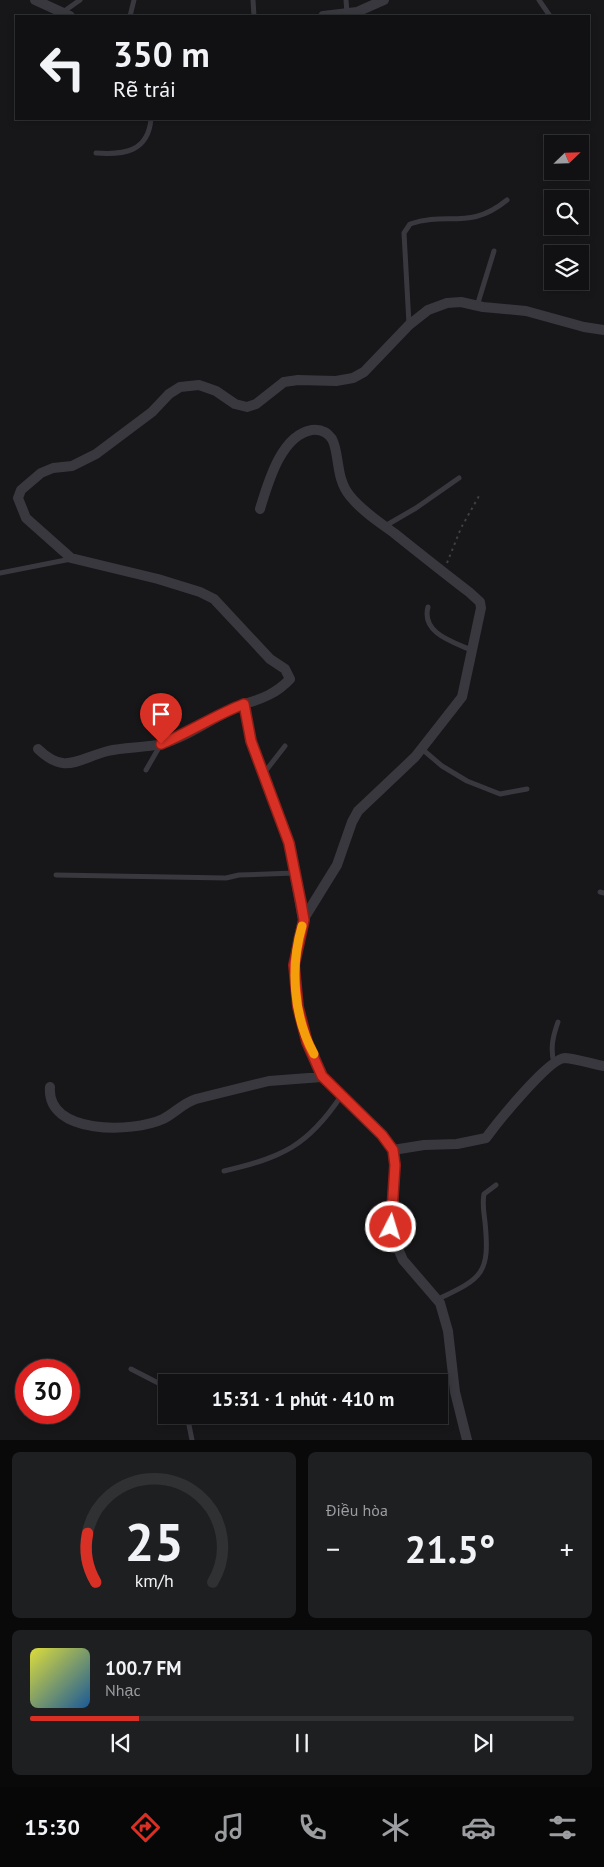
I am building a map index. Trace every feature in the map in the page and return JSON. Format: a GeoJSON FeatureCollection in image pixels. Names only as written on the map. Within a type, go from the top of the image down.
{"type":"FeatureCollection","features":[{"type":"Feature","properties":{"kind":"street"},"geometry":{"type":"LineString","coordinates":[[35,0],[65,15]]}},
{"type":"Feature","properties":{"kind":"street"},"geometry":{"type":"LineString","coordinates":[[331,15],[357,12],[384,0]]}},
{"type":"Feature","properties":{"kind":"street"},"geometry":{"type":"LineString","coordinates":[[38,749],[49,760],[60,764],[107,752],[161,744],[192,731],[223,712],[269,696],[290,678],[285,669],[270,659],[214,599],[200,592],[158,579],[71,558],[26,518],[20,506],[18,498],[21,490],[41,473],[53,468],[72,466],[96,454],[152,412],[169,394],[180,386],[199,385],[216,391],[235,404],[246,407],[256,404],[284,382],[298,380],[336,381],[358,375],[374,363],[388,345],[409,325],[428,310],[447,303],[461,302],[477,306],[526,311],[584,327],[604,330]]}},
{"type":"Feature","properties":{"kind":"street"},"geometry":{"type":"LineString","coordinates":[[260,509],[270,475],[281,456],[294,439],[307,431],[318,429],[327,433],[333,440],[340,474],[350,496],[385,527],[480,602],[481,616],[471,650],[462,697],[422,749],[358,811],[352,822],[337,865],[304,920],[294,965],[298,1007],[307,1042],[322,1076],[382,1135],[393,1150],[395,1165],[392,1235],[403,1260],[438,1299],[448,1331],[454,1392],[467,1440]]}},
{"type":"Feature","properties":{"kind":"street"},"geometry":{"type":"LineString","coordinates":[[244,704],[251,741],[289,843],[304,920]]}},
{"type":"Feature","properties":{"kind":"street"},"geometry":{"type":"LineString","coordinates":[[393,1150],[424,1145],[457,1144],[486,1138],[504,1115],[554,1063],[565,1058],[604,1066]]}},
{"type":"Feature","properties":{"kind":"street"},"geometry":{"type":"LineString","coordinates":[[50,1087],[49,1096],[55,1110],[67,1118],[95,1127],[131,1126],[163,1119],[185,1102],[196,1098],[269,1082],[322,1076]]}},
{"type":"Feature","properties":{"kind":"lane"},"geometry":{"type":"LineString","coordinates":[[65,15],[80,0]]}},
{"type":"Feature","properties":{"kind":"lane"},"geometry":{"type":"LineString","coordinates":[[130,15],[134,0]]}},
{"type":"Feature","properties":{"kind":"lane"},"geometry":{"type":"LineString","coordinates":[[253,0],[254,15]]}},
{"type":"Feature","properties":{"kind":"lane"},"geometry":{"type":"LineString","coordinates":[[346,0],[347,13]]}},
{"type":"Feature","properties":{"kind":"lane"},"geometry":{"type":"LineString","coordinates":[[539,0],[549,15]]}},
{"type":"Feature","properties":{"kind":"lane"},"geometry":{"type":"LineString","coordinates":[[96,153],[112,154],[132,150],[141,145],[150,128],[151,120]]}},
{"type":"Feature","properties":{"kind":"lane"},"geometry":{"type":"LineString","coordinates":[[409,325],[404,233],[410,224],[420,220],[468,219],[487,215],[507,200]]}},
{"type":"Feature","properties":{"kind":"lane"},"geometry":{"type":"LineString","coordinates":[[477,306],[494,251]]}},
{"type":"Feature","properties":{"kind":"lane"},"geometry":{"type":"LineString","coordinates":[[385,527],[459,478]]}},
{"type":"Feature","properties":{"kind":"lane"},"geometry":{"type":"LineString","coordinates":[[0,573],[71,558]]}},
{"type":"Feature","properties":{"kind":"lane"},"geometry":{"type":"LineString","coordinates":[[428,607],[427,620],[430,627],[450,641],[471,650]]}},
{"type":"Feature","properties":{"kind":"lane"},"geometry":{"type":"LineString","coordinates":[[146,770],[161,744]]}},
{"type":"Feature","properties":{"kind":"lane"},"geometry":{"type":"LineString","coordinates":[[264,773],[285,746]]}},
{"type":"Feature","properties":{"kind":"lane"},"geometry":{"type":"LineString","coordinates":[[422,749],[442,766],[467,781],[500,794],[527,790]]}},
{"type":"Feature","properties":{"kind":"lane"},"geometry":{"type":"LineString","coordinates":[[56,875],[226,878],[239,875],[294,873]]}},
{"type":"Feature","properties":{"kind":"lane"},"geometry":{"type":"LineString","coordinates":[[554,1063],[551,1054],[552,1038],[558,1022]]}},
{"type":"Feature","properties":{"kind":"lane"},"geometry":{"type":"LineString","coordinates":[[224,1171],[260,1163],[311,1135],[341,1096]]}},
{"type":"Feature","properties":{"kind":"lane"},"geometry":{"type":"LineString","coordinates":[[438,1299],[468,1284],[482,1271],[486,1260],[487,1247],[484,1194],[496,1185]]}},
{"type":"Feature","properties":{"kind":"lane"},"geometry":{"type":"LineString","coordinates":[[131,1369],[158,1383]]}},
{"type":"Feature","properties":{"kind":"lane"},"geometry":{"type":"LineString","coordinates":[[188,1424],[192,1440]]}},
{"type":"Feature","properties":{"kind":"path"},"geometry":{"type":"LineString","coordinates":[[444,572],[461,528],[479,496]]}},
{"type":"Feature","properties":{"kind":"slow traffic"},"geometry":{"type":"LineString","coordinates":[[302,926],[294,965],[298,1007],[307,1042],[314,1054]]}},
{"type":"Feature","properties":{"kind":"route"},"geometry":{"type":"LineString","coordinates":[[161,744],[192,731],[213,720],[223,712],[244,704],[251,741],[289,843],[301,903],[304,920],[298,940],[294,965],[298,1007],[307,1042],[322,1076],[382,1135],[393,1150],[395,1165],[391,1227]]}}]}
